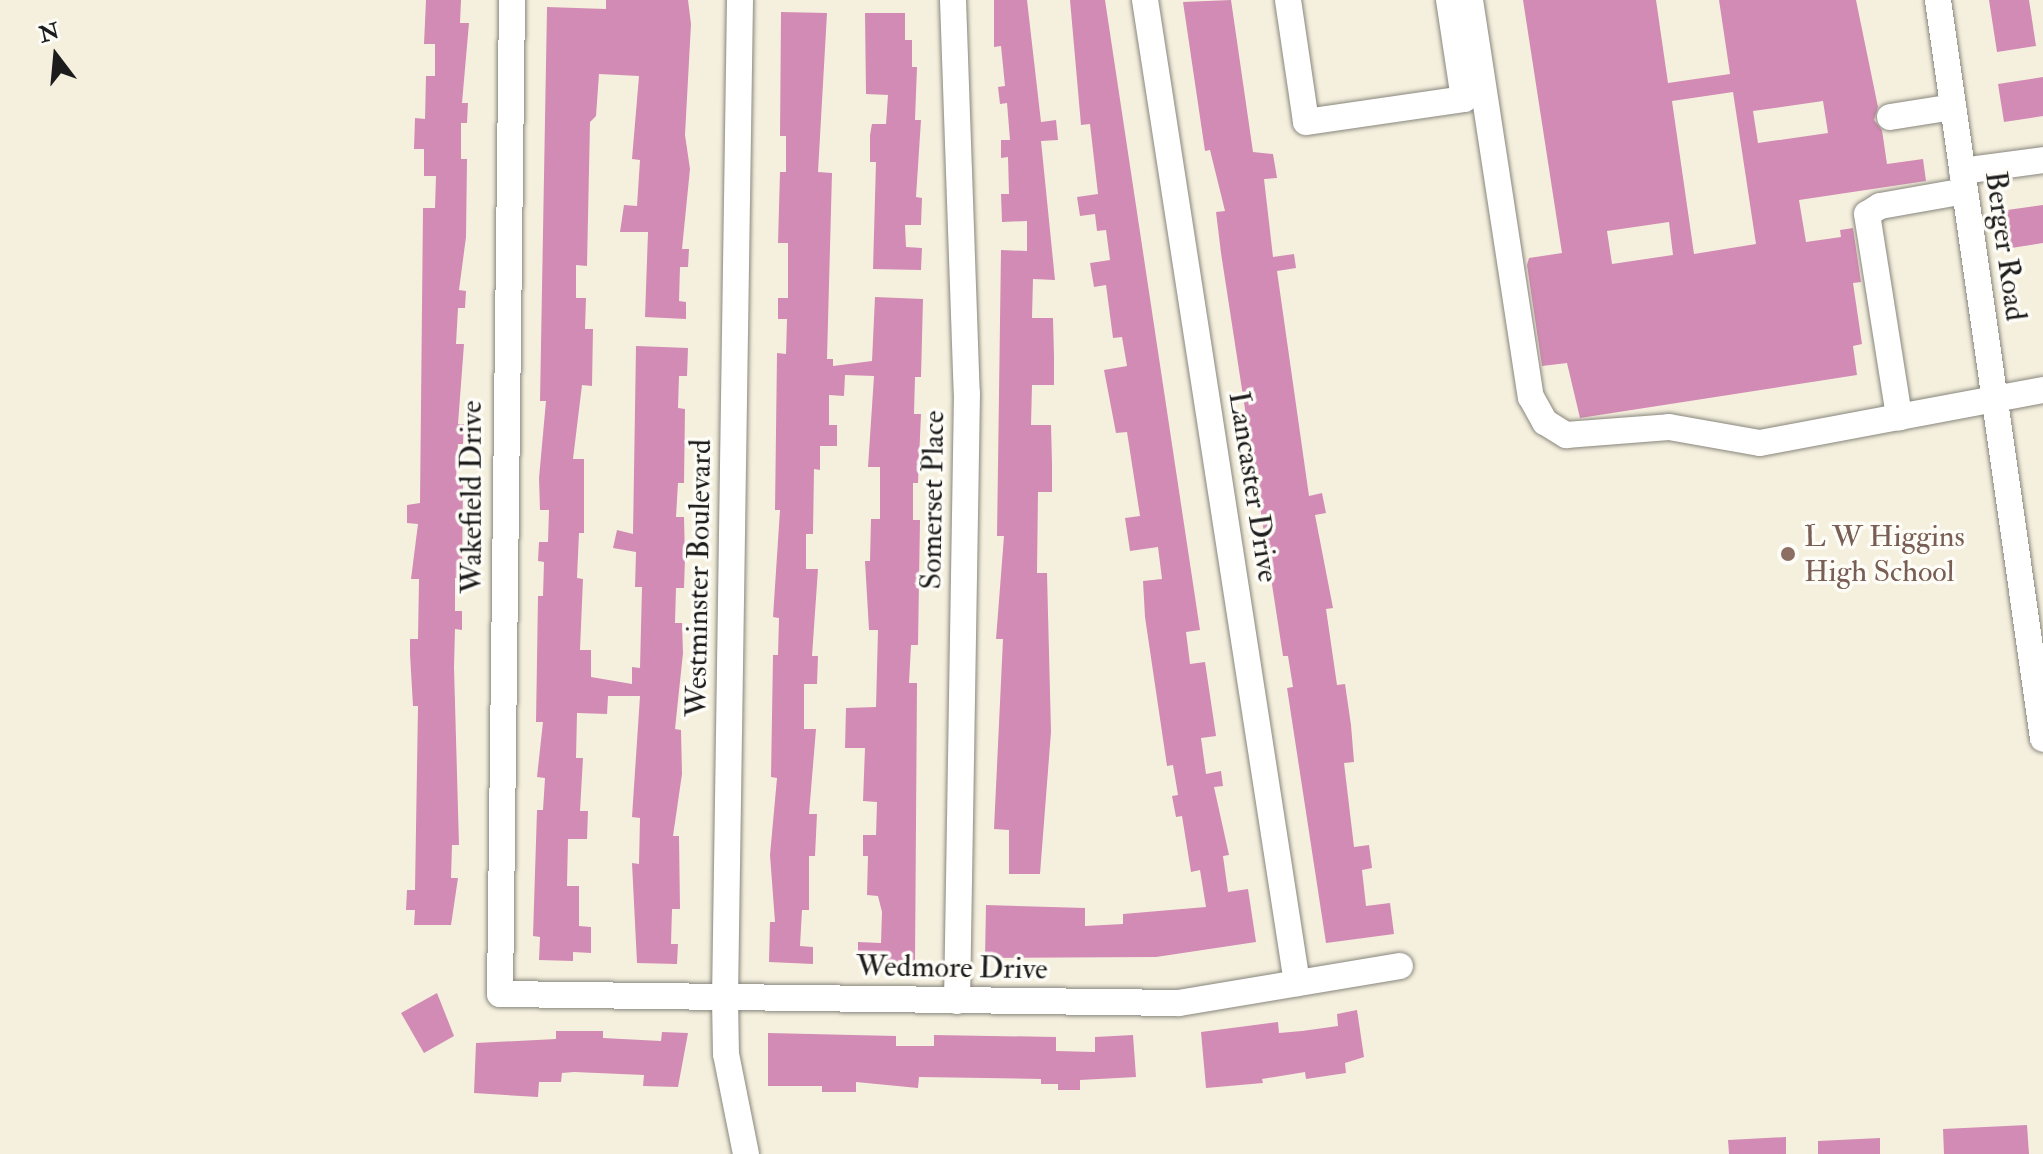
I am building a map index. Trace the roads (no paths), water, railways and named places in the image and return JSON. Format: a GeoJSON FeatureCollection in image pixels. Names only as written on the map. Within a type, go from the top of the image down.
{"type":"FeatureCollection","features":[{"type":"Feature","properties":{"kind":"street","name":"Wakefield Drive"},"geometry":{"type":"LineString","coordinates":[[500,994],[512,0]]}},
{"type":"Feature","properties":{"kind":"street","name":"Westminster Boulevard"},"geometry":{"type":"LineString","coordinates":[[740,0],[725,998],[726,1054],[746,1154]]}},
{"type":"Feature","properties":{"kind":"street","name":"Somerset Place"},"geometry":{"type":"LineString","coordinates":[[953,0],[967,393],[957,1001]]}},
{"type":"Feature","properties":{"kind":"street","name":"Lancaster Drive"},"geometry":{"type":"LineString","coordinates":[[1145,0],[1297,983]]}},
{"type":"Feature","properties":{"kind":"street"},"geometry":{"type":"LineString","coordinates":[[1291,0],[1306,122],[1464,99],[1449,0]]}},
{"type":"Feature","properties":{"kind":"street"},"geometry":{"type":"LineString","coordinates":[[1470,0],[1531,397],[1545,422],[1566,435],[1669,427],[1760,443],[2043,390]]}},
{"type":"Feature","properties":{"kind":"street","name":"Berger Road"},"geometry":{"type":"LineString","coordinates":[[1938,0],[1995,399],[2039,677],[2043,739]]}},
{"type":"Feature","properties":{"kind":"street"},"geometry":{"type":"LineString","coordinates":[[1890,117],[1953,107]]}},
{"type":"Feature","properties":{"kind":"street"},"geometry":{"type":"LineString","coordinates":[[1899,417],[1867,214],[1880,206],[2043,160]]}},
{"type":"Feature","properties":{"kind":"street","name":"Wedmore Drive"},"geometry":{"type":"LineString","coordinates":[[500,994],[1179,1003],[1400,966]]}},
{"type":"Feature","properties":{"kind":"place","name":"L W Higgins High School"},"geometry":{"type":"Point","coordinates":[1788,554]}}]}
